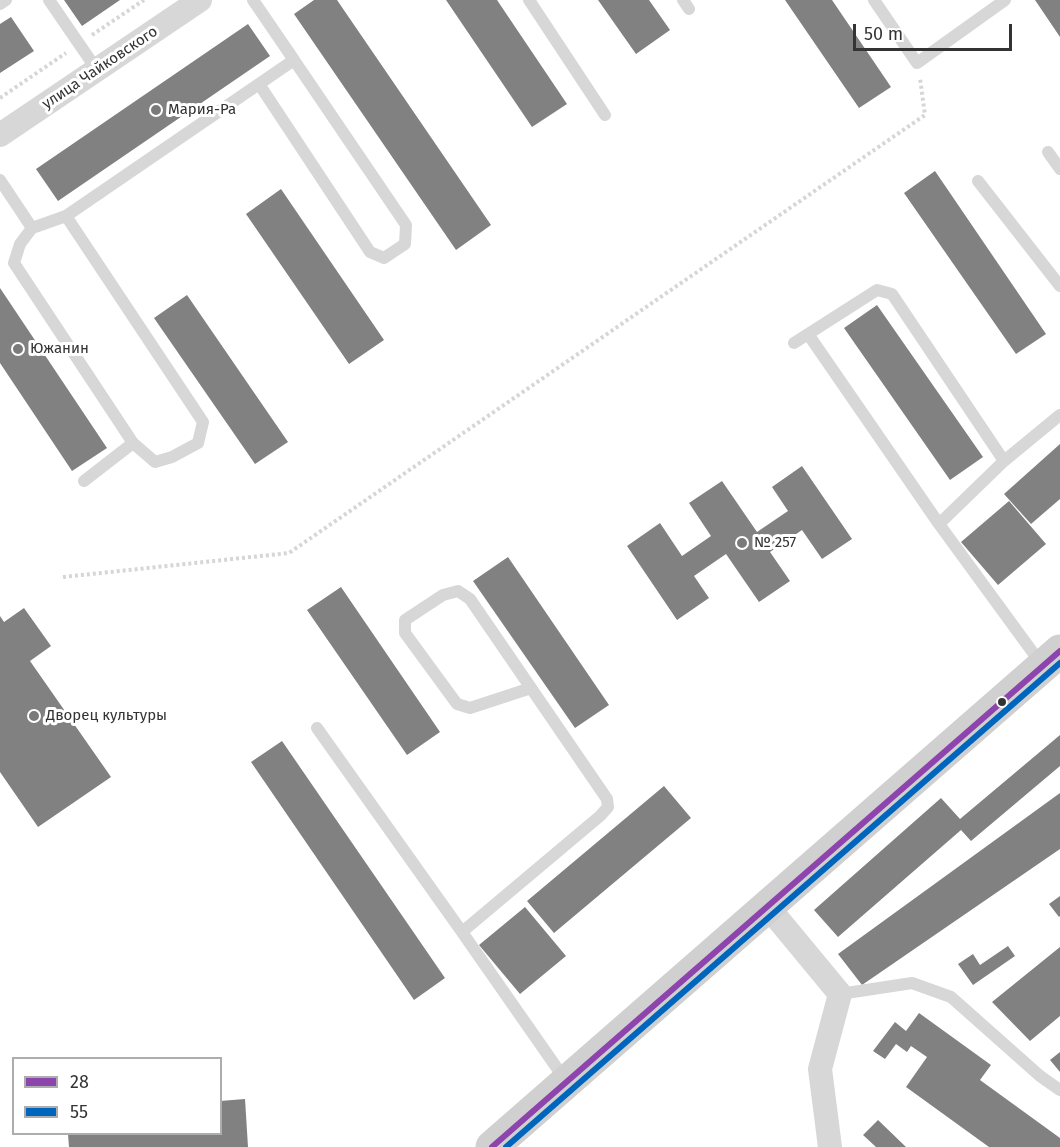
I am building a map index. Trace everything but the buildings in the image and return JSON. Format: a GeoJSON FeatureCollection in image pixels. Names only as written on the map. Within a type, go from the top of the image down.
{"type":"FeatureCollection","features":[{"type":"Feature","properties":{"kind":"street","name":"улица Чайковского"},"geometry":{"type":"LineString","coordinates":[[0,135],[200,0]]}},
{"type":"Feature","properties":{"kind":"street"},"geometry":{"type":"LineString","coordinates":[[492,1147],[1052,658]]}},
{"type":"Feature","properties":{"kind":"street"},"geometry":{"type":"LineString","coordinates":[[768,907],[840,994],[820,1069],[830,1147]]}},
{"type":"Feature","properties":{"kind":"lane"},"geometry":{"type":"LineString","coordinates":[[0,4],[6,0]]}},
{"type":"Feature","properties":{"kind":"lane"},"geometry":{"type":"LineString","coordinates":[[49,0],[97,69]]}},
{"type":"Feature","properties":{"kind":"lane"},"geometry":{"type":"LineString","coordinates":[[253,0],[406,225],[405,244],[384,258],[370,252],[259,84]]}},
{"type":"Feature","properties":{"kind":"lane"},"geometry":{"type":"LineString","coordinates":[[529,0],[605,115]]}},
{"type":"Feature","properties":{"kind":"lane"},"geometry":{"type":"LineString","coordinates":[[874,0],[917,63],[1005,0]]}},
{"type":"Feature","properties":{"kind":"lane"},"geometry":{"type":"LineString","coordinates":[[66,216],[203,422],[198,443],[172,458],[154,462],[133,443],[14,263],[20,244],[32,228],[66,216],[294,60]]}},
{"type":"Feature","properties":{"kind":"lane"},"geometry":{"type":"LineString","coordinates":[[1048,152],[1060,169]]}},
{"type":"Feature","properties":{"kind":"lane"},"geometry":{"type":"LineString","coordinates":[[0,180],[32,228]]}},
{"type":"Feature","properties":{"kind":"lane"},"geometry":{"type":"LineString","coordinates":[[978,181],[1060,286]]}},
{"type":"Feature","properties":{"kind":"lane"},"geometry":{"type":"LineString","coordinates":[[794,342],[877,290],[892,294],[1004,461]]}},
{"type":"Feature","properties":{"kind":"lane"},"geometry":{"type":"LineString","coordinates":[[808,334],[939,524],[1052,658]]}},
{"type":"Feature","properties":{"kind":"lane"},"geometry":{"type":"LineString","coordinates":[[939,524],[1004,461],[1060,415]]}},
{"type":"Feature","properties":{"kind":"lane"},"geometry":{"type":"LineString","coordinates":[[84,481],[133,443]]}},
{"type":"Feature","properties":{"kind":"lane"},"geometry":{"type":"LineString","coordinates":[[462,932],[600,816],[608,807],[607,799],[531,688],[470,599],[458,591],[443,596],[405,620],[405,633],[457,704],[471,708],[531,688]]}},
{"type":"Feature","properties":{"kind":"lane"},"geometry":{"type":"LineString","coordinates":[[317,728],[566,1082]]}},
{"type":"Feature","properties":{"kind":"lane"},"geometry":{"type":"LineString","coordinates":[[840,994],[912,983],[951,997],[1040,1076],[1060,1090]]}},
{"type":"Feature","properties":{"kind":"path"},"geometry":{"type":"LineString","coordinates":[[63,578],[289,553],[925,115],[917,63]]}},
{"type":"Feature","properties":{"kind":"transit line","name":"28"},"geometry":{"type":"LineString","coordinates":[[492,1147],[1060,651]]}},
{"type":"Feature","properties":{"kind":"transit line","name":"55"},"geometry":{"type":"LineString","coordinates":[[506,1147],[1060,663]]}},
{"type":"Feature","properties":{"kind":"place","name":"Мария-Ра"},"geometry":{"type":"Point","coordinates":[156,110]}},
{"type":"Feature","properties":{"kind":"place","name":"Южанин"},"geometry":{"type":"Point","coordinates":[18,349]}},
{"type":"Feature","properties":{"kind":"place","name":"№ 257"},"geometry":{"type":"Point","coordinates":[742,543]}},
{"type":"Feature","properties":{"kind":"place","name":"Дворец культуры"},"geometry":{"type":"Point","coordinates":[34,716]}}]}
